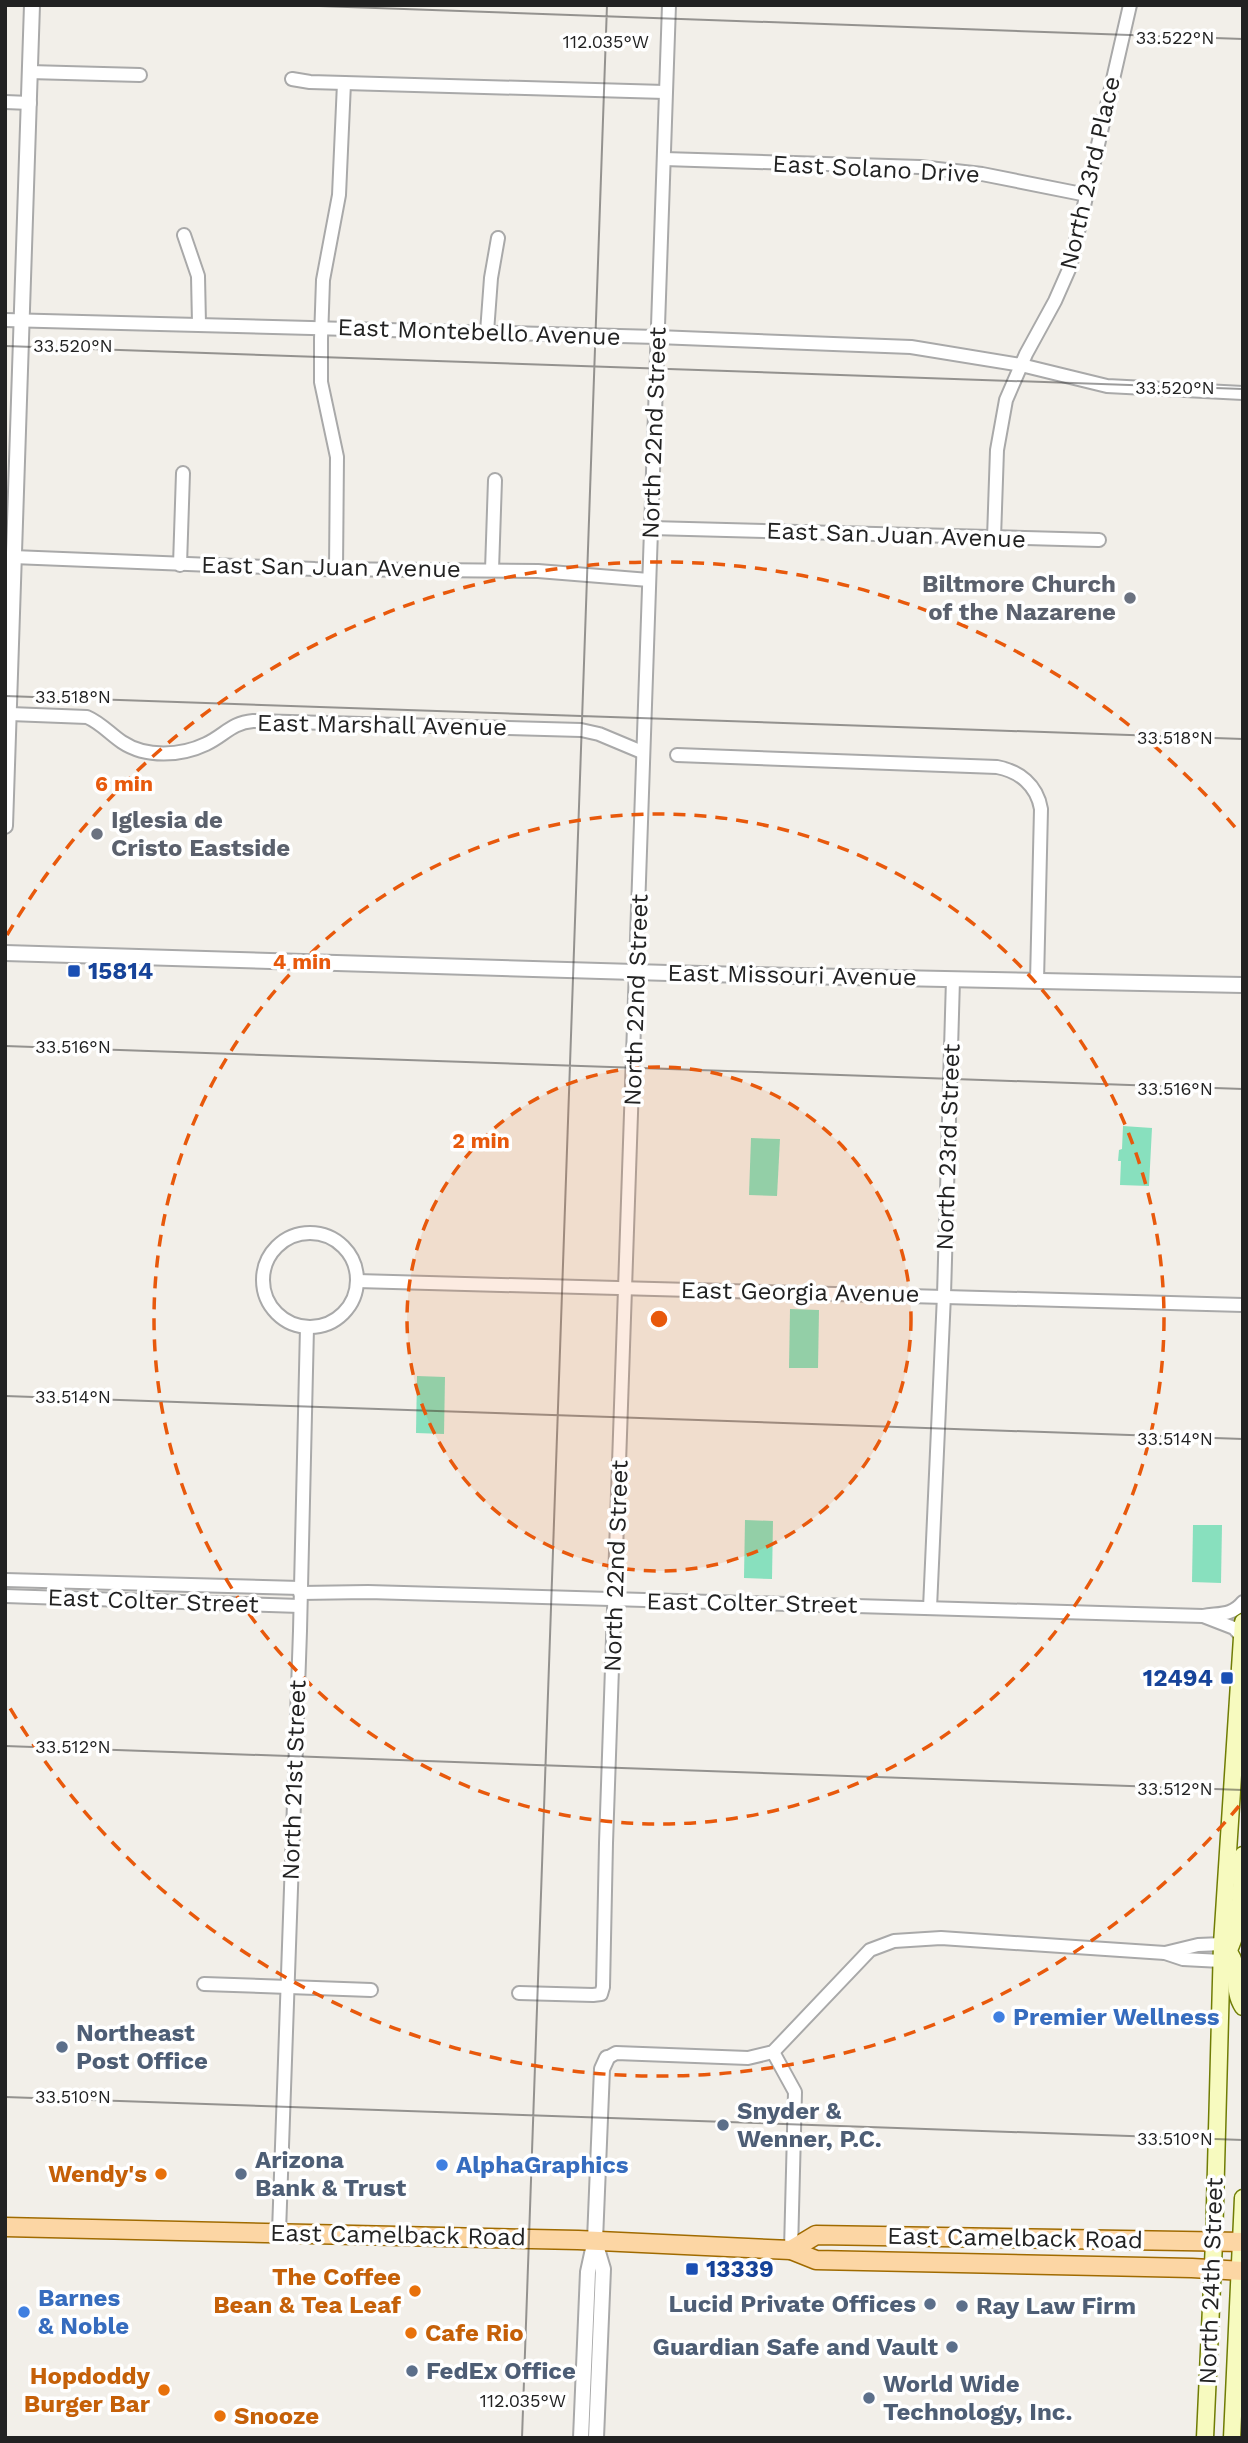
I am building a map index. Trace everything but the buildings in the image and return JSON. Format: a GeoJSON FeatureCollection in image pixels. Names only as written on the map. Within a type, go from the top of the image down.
{"type":"FeatureCollection","features":[{"type":"Feature","properties":{"kind":"main road","name":"North 24th Street"},"geometry":{"type":"LineString","coordinates":[[1205,2438],[1224,1952],[1238,1749],[1242,1630]]}},
{"type":"Feature","properties":{"kind":"main road"},"geometry":{"type":"LineString","coordinates":[[1243,1855],[1237,1921],[1224,1952],[1237,1968],[1237,1993],[1243,2007]]}},
{"type":"Feature","properties":{"kind":"main road","name":"North 24th Street"},"geometry":{"type":"LineString","coordinates":[[1232,2438],[1243,2198]]}},
{"type":"Feature","properties":{"kind":"main road","name":"East Camelback Road"},"geometry":{"type":"LineString","coordinates":[[5,2227],[595,2240],[791,2250],[816,2260],[1241,2271]]}},
{"type":"Feature","properties":{"kind":"main road","name":"East Camelback Road"},"geometry":{"type":"LineString","coordinates":[[791,2250],[816,2235],[1242,2242]]}},
{"type":"Feature","properties":{"kind":"street"},"geometry":{"type":"LineString","coordinates":[[5,826],[10,714],[8,632],[13,557],[10,470],[21,320],[32,5]]}},
{"type":"Feature","properties":{"kind":"street","name":"North 22nd Street"},"geometry":{"type":"LineString","coordinates":[[519,1993],[601,1994],[603,1987],[642,752],[669,5]]}},
{"type":"Feature","properties":{"kind":"street","name":"North 23rd Place"},"geometry":{"type":"LineString","coordinates":[[994,538],[999,431],[1006,400],[1070,267],[1130,5]]}},
{"type":"Feature","properties":{"kind":"street"},"geometry":{"type":"LineString","coordinates":[[29,72],[139,75]]}},
{"type":"Feature","properties":{"kind":"street"},"geometry":{"type":"LineString","coordinates":[[292,79],[344,83],[665,92]]}},
{"type":"Feature","properties":{"kind":"street"},"geometry":{"type":"LineString","coordinates":[[336,569],[337,457],[321,382],[321,327],[323,281],[339,195],[344,83]]}},
{"type":"Feature","properties":{"kind":"street"},"geometry":{"type":"LineString","coordinates":[[5,102],[30,103]]}},
{"type":"Feature","properties":{"kind":"street","name":"East Solano Drive"},"geometry":{"type":"LineString","coordinates":[[663,159],[920,167],[994,176],[1087,195]]}},
{"type":"Feature","properties":{"kind":"street"},"geometry":{"type":"LineString","coordinates":[[184,235],[198,276],[199,324]]}},
{"type":"Feature","properties":{"kind":"street"},"geometry":{"type":"LineString","coordinates":[[487,332],[491,278],[498,238]]}},
{"type":"Feature","properties":{"kind":"street","name":"East Montebello Avenue"},"geometry":{"type":"LineString","coordinates":[[5,320],[657,337],[911,347],[1021,365],[1107,386],[1243,393]]}},
{"type":"Feature","properties":{"kind":"street"},"geometry":{"type":"LineString","coordinates":[[180,565],[183,473]]}},
{"type":"Feature","properties":{"kind":"street"},"geometry":{"type":"LineString","coordinates":[[492,570],[495,480]]}},
{"type":"Feature","properties":{"kind":"street","name":"East San Juan Avenue"},"geometry":{"type":"LineString","coordinates":[[651,528],[1100,540]]}},
{"type":"Feature","properties":{"kind":"street","name":"East San Juan Avenue"},"geometry":{"type":"LineString","coordinates":[[13,557],[180,565],[492,570],[649,580]]}},
{"type":"Feature","properties":{"kind":"street","name":"East Marshall Avenue"},"geometry":{"type":"LineString","coordinates":[[10,714],[87,717],[95,720],[124,744],[157,753],[201,747],[233,725],[253,721],[581,730],[642,752]]}},
{"type":"Feature","properties":{"kind":"street"},"geometry":{"type":"LineString","coordinates":[[677,755],[1011,769],[1036,791],[1042,817],[1037,981]]}},
{"type":"Feature","properties":{"kind":"street","name":"East Missouri Avenue"},"geometry":{"type":"LineString","coordinates":[[5,953],[637,972],[1243,985]]}},
{"type":"Feature","properties":{"kind":"street","name":"North 23rd Street"},"geometry":{"type":"LineString","coordinates":[[930,1608],[944,1295],[953,979]]}},
{"type":"Feature","properties":{"kind":"street"},"geometry":{"type":"LineString","coordinates":[[306,1233],[329,1237],[348,1251],[355,1265],[357,1281],[355,1296],[342,1314],[322,1326],[307,1327],[291,1324],[278,1315],[268,1303],[263,1288],[263,1272],[268,1257],[278,1245],[291,1236],[306,1233]]}},
{"type":"Feature","properties":{"kind":"street","name":"East Georgia Avenue"},"geometry":{"type":"LineString","coordinates":[[357,1281],[1243,1305]]}},
{"type":"Feature","properties":{"kind":"street","name":"North 21st Street"},"geometry":{"type":"LineString","coordinates":[[279,2232],[307,1327]]}},
{"type":"Feature","properties":{"kind":"street","name":"East Colter Street"},"geometry":{"type":"LineString","coordinates":[[5,1580],[300,1596]]}},
{"type":"Feature","properties":{"kind":"street","name":"East Colter Street"},"geometry":{"type":"LineString","coordinates":[[5,1596],[300,1596],[361,1592],[1203,1616],[1237,1610],[1243,1602]]}},
{"type":"Feature","properties":{"kind":"street","name":"East Colter Street"},"geometry":{"type":"LineString","coordinates":[[1203,1616],[1242,1630]]}},
{"type":"Feature","properties":{"kind":"street"},"geometry":{"type":"LineString","coordinates":[[581,2438],[603,2269],[595,2240],[602,2069],[607,2058],[615,2053],[748,2058],[773,2052],[870,1950],[894,1941],[937,1938],[1165,1953],[1182,1959],[1224,1952]]}},
{"type":"Feature","properties":{"kind":"street"},"geometry":{"type":"LineString","coordinates":[[204,1984],[371,1990]]}},
{"type":"Feature","properties":{"kind":"street"},"geometry":{"type":"LineString","coordinates":[[773,2052],[795,2092],[791,2250]]}},
{"type":"Feature","properties":{"kind":"street"},"geometry":{"type":"LineString","coordinates":[[592,2356],[596,2438]]}},
{"type":"Feature","properties":{"kind":"green space"},"geometry":{"type":"Polygon","coordinates":[[[1123,1126],[1152,1128],[1149,1186],[1120,1185],[1121,1161],[1118,1161],[1119,1150],[1122,1149],[1123,1126]]]}},
{"type":"Feature","properties":{"kind":"green space"},"geometry":{"type":"Polygon","coordinates":[[[751,1138],[780,1139],[777,1196],[749,1195],[751,1138]]]}},
{"type":"Feature","properties":{"kind":"green space"},"geometry":{"type":"Polygon","coordinates":[[[790,1309],[819,1310],[818,1368],[789,1368],[790,1309]]]}},
{"type":"Feature","properties":{"kind":"green space"},"geometry":{"type":"Polygon","coordinates":[[[417,1376],[445,1377],[444,1434],[416,1433],[417,1376]]]}},
{"type":"Feature","properties":{"kind":"green space"},"geometry":{"type":"Polygon","coordinates":[[[745,1520],[773,1521],[772,1579],[744,1578],[745,1520]]]}},
{"type":"Feature","properties":{"kind":"green space"},"geometry":{"type":"Polygon","coordinates":[[[1193,1525],[1222,1525],[1221,1583],[1192,1582],[1193,1525]]]}},
{"type":"Feature","properties":{"kind":"place","name":"Biltmore Church of the Nazarene"},"geometry":{"type":"Point","coordinates":[1130,598]}},
{"type":"Feature","properties":{"kind":"place","name":"Iglesia de Cristo Eastside"},"geometry":{"type":"Point","coordinates":[97,834]}},
{"type":"Feature","properties":{"kind":"place","name":"15814"},"geometry":{"type":"Point","coordinates":[74,971]}},
{"type":"Feature","properties":{"kind":"place","name":"12494"},"geometry":{"type":"Point","coordinates":[1227,1678]}},
{"type":"Feature","properties":{"kind":"place","name":"Premier Wellness"},"geometry":{"type":"Point","coordinates":[999,2017]}},
{"type":"Feature","properties":{"kind":"place","name":"Northeast Post Office"},"geometry":{"type":"Point","coordinates":[62,2047]}},
{"type":"Feature","properties":{"kind":"place","name":"Snyder & Wenner, P.C."},"geometry":{"type":"Point","coordinates":[723,2125]}},
{"type":"Feature","properties":{"kind":"place","name":"AlphaGraphics"},"geometry":{"type":"Point","coordinates":[442,2165]}},
{"type":"Feature","properties":{"kind":"place","name":"Wendy's"},"geometry":{"type":"Point","coordinates":[161,2174]}},
{"type":"Feature","properties":{"kind":"place","name":"Arizona Bank & Trust"},"geometry":{"type":"Point","coordinates":[241,2174]}},
{"type":"Feature","properties":{"kind":"place","name":"13339"},"geometry":{"type":"Point","coordinates":[692,2269]}},
{"type":"Feature","properties":{"kind":"place","name":"The Coffee Bean & Tea Leaf"},"geometry":{"type":"Point","coordinates":[415,2291]}},
{"type":"Feature","properties":{"kind":"place","name":"Lucid Private Offices"},"geometry":{"type":"Point","coordinates":[930,2304]}},
{"type":"Feature","properties":{"kind":"place","name":"Ray Law Firm"},"geometry":{"type":"Point","coordinates":[962,2306]}},
{"type":"Feature","properties":{"kind":"place","name":"Barnes & Noble"},"geometry":{"type":"Point","coordinates":[24,2312]}},
{"type":"Feature","properties":{"kind":"place","name":"Cafe Rio"},"geometry":{"type":"Point","coordinates":[411,2333]}},
{"type":"Feature","properties":{"kind":"place","name":"Guardian Safe and Vault"},"geometry":{"type":"Point","coordinates":[952,2347]}},
{"type":"Feature","properties":{"kind":"place","name":"FedEx Office"},"geometry":{"type":"Point","coordinates":[412,2371]}},
{"type":"Feature","properties":{"kind":"place","name":"Hopdoddy Burger Bar"},"geometry":{"type":"Point","coordinates":[164,2390]}},
{"type":"Feature","properties":{"kind":"place","name":"World Wide Technology, Inc."},"geometry":{"type":"Point","coordinates":[869,2398]}},
{"type":"Feature","properties":{"kind":"place","name":"Snooze"},"geometry":{"type":"Point","coordinates":[220,2416]}}]}
